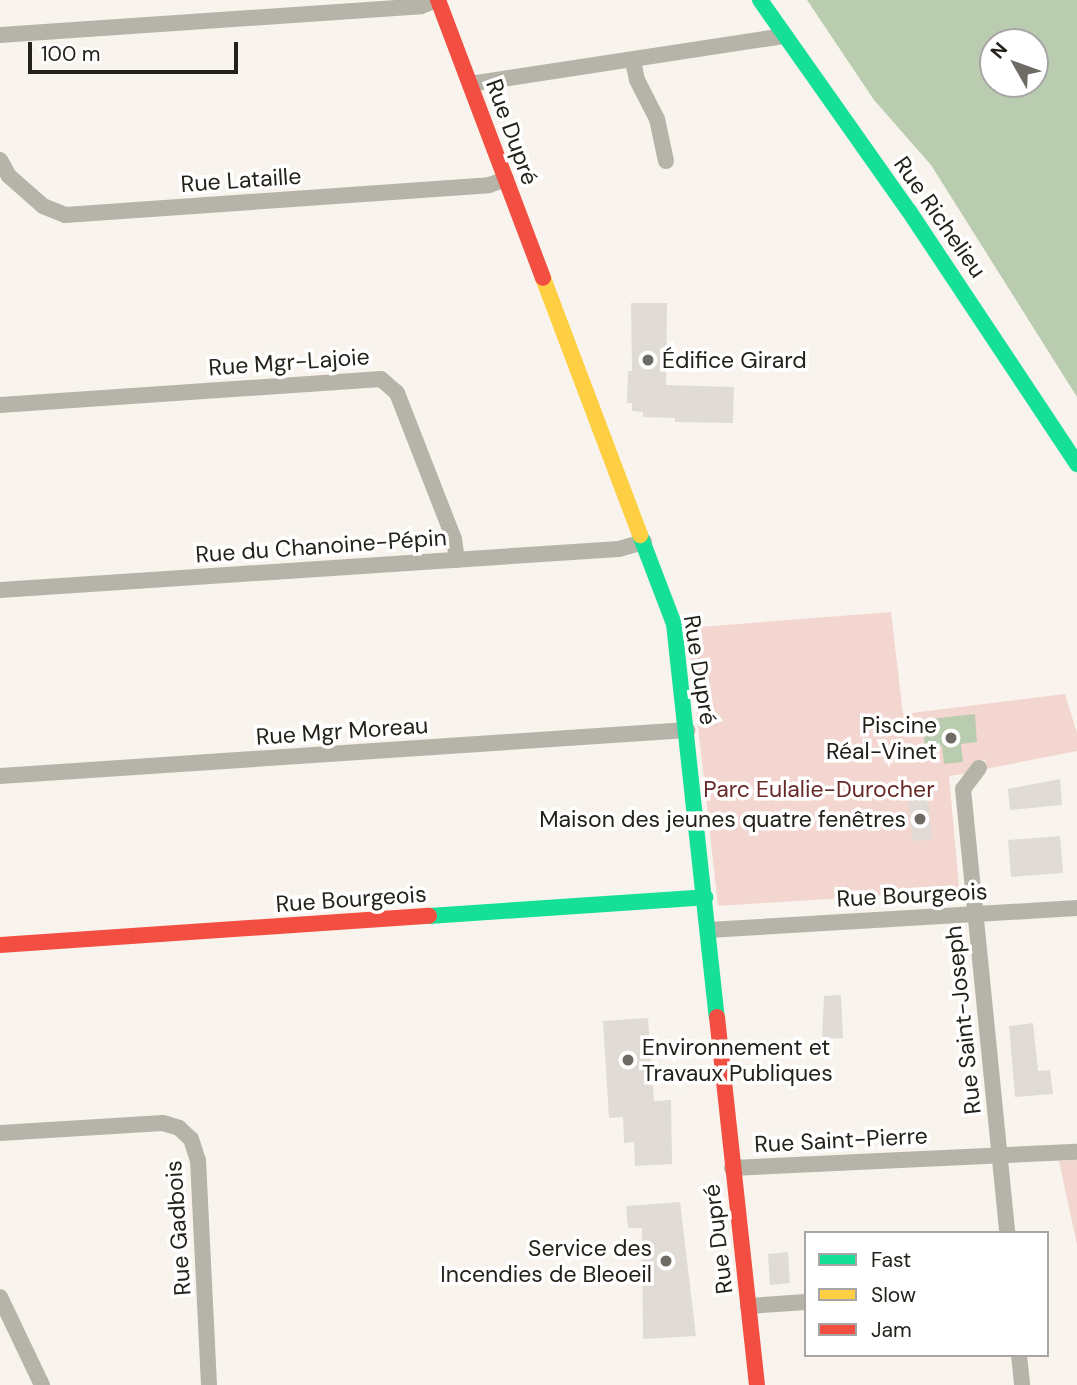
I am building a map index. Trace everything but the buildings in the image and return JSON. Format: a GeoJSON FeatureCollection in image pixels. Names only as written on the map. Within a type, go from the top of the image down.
{"type":"FeatureCollection","features":[{"type":"Feature","properties":{"kind":"street"},"geometry":{"type":"LineString","coordinates":[[0,35],[421,6],[438,0]]}},
{"type":"Feature","properties":{"kind":"street","name":"Rue Dupré"},"geometry":{"type":"LineString","coordinates":[[438,0],[674,624],[757,1385]]}},
{"type":"Feature","properties":{"kind":"street","name":"Rue Richelieu"},"geometry":{"type":"LineString","coordinates":[[760,0],[909,211],[1077,464]]}},
{"type":"Feature","properties":{"kind":"street"},"geometry":{"type":"LineString","coordinates":[[470,84],[785,36]]}},
{"type":"Feature","properties":{"kind":"street"},"geometry":{"type":"LineString","coordinates":[[634,61],[637,80],[657,119],[666,161]]}},
{"type":"Feature","properties":{"kind":"street","name":"Rue Lataille"},"geometry":{"type":"LineString","coordinates":[[0,161],[9,176],[43,206],[65,215],[489,185],[506,179]]}},
{"type":"Feature","properties":{"kind":"street","name":"Rue Mgr-Lajoie"},"geometry":{"type":"LineString","coordinates":[[0,405],[382,379],[397,393],[454,539],[457,560]]}},
{"type":"Feature","properties":{"kind":"street","name":"Rue du Chanoine-Pépin"},"geometry":{"type":"LineString","coordinates":[[0,590],[619,549],[644,542]]}},
{"type":"Feature","properties":{"kind":"street","name":"Rue Mgr Moreau"},"geometry":{"type":"LineString","coordinates":[[0,776],[687,730]]}},
{"type":"Feature","properties":{"kind":"street","name":"Rue Saint-Joseph"},"geometry":{"type":"LineString","coordinates":[[979,768],[963,789],[1006,1231]]}},
{"type":"Feature","properties":{"kind":"street","name":"Rue Bourgeois"},"geometry":{"type":"LineString","coordinates":[[0,945],[705,897]]}},
{"type":"Feature","properties":{"kind":"street","name":"Rue Bourgeois"},"geometry":{"type":"LineString","coordinates":[[708,930],[1077,908]]}},
{"type":"Feature","properties":{"kind":"street","name":"Rue Gadbois"},"geometry":{"type":"LineString","coordinates":[[0,1133],[163,1123],[179,1128],[191,1139],[198,1160],[209,1385]]}},
{"type":"Feature","properties":{"kind":"street","name":"Rue Saint-Pierre"},"geometry":{"type":"LineString","coordinates":[[732,1168],[1077,1152]]}},
{"type":"Feature","properties":{"kind":"street"},"geometry":{"type":"LineString","coordinates":[[0,1297],[42,1385]]}},
{"type":"Feature","properties":{"kind":"street"},"geometry":{"type":"LineString","coordinates":[[748,1306],[804,1302]]}},
{"type":"Feature","properties":{"kind":"street"},"geometry":{"type":"LineString","coordinates":[[1018,1357],[1021,1385]]}},
{"type":"Feature","properties":{"kind":"green space","name":"Parc Eulalie-Durocher"},"geometry":{"type":"Polygon","coordinates":[[[891,612],[903,714],[1065,694],[1077,733],[1077,751],[986,769],[985,759],[964,774],[949,776],[959,886],[955,891],[718,906],[687,628],[891,612]]]}},
{"type":"Feature","properties":{"kind":"green space"},"geometry":{"type":"Polygon","coordinates":[[[1077,1160],[1077,1245],[1059,1161],[1077,1160]]]}},
{"type":"Feature","properties":{"kind":"shaded area"},"geometry":{"type":"Polygon","coordinates":[[[807,0],[1077,0],[1077,397],[931,165],[874,100],[807,0]]]}},
{"type":"Feature","properties":{"kind":"shaded area","name":"Piscine Réal-Vinet"},"geometry":{"type":"Polygon","coordinates":[[[975,714],[977,742],[961,744],[963,762],[944,764],[942,746],[925,747],[922,720],[975,714]]]}},
{"type":"Feature","properties":{"kind":"traffic: fast"},"geometry":{"type":"LineString","coordinates":[[760,0],[909,211],[1077,464]]}},
{"type":"Feature","properties":{"kind":"traffic: fast"},"geometry":{"type":"LineString","coordinates":[[640,535],[674,624],[717,1017]]}},
{"type":"Feature","properties":{"kind":"traffic: fast"},"geometry":{"type":"LineString","coordinates":[[429,916],[705,897]]}},
{"type":"Feature","properties":{"kind":"traffic: slow"},"geometry":{"type":"LineString","coordinates":[[543,278],[640,535]]}},
{"type":"Feature","properties":{"kind":"traffic: jam"},"geometry":{"type":"LineString","coordinates":[[438,0],[543,278]]}},
{"type":"Feature","properties":{"kind":"traffic: jam"},"geometry":{"type":"LineString","coordinates":[[0,945],[429,916]]}},
{"type":"Feature","properties":{"kind":"traffic: jam"},"geometry":{"type":"LineString","coordinates":[[717,1017],[757,1385]]}},
{"type":"Feature","properties":{"kind":"place","name":"Édifice Girard"},"geometry":{"type":"Point","coordinates":[648,360]}},
{"type":"Feature","properties":{"kind":"place","name":"Piscine Réal-Vinet"},"geometry":{"type":"Point","coordinates":[951,738]}},
{"type":"Feature","properties":{"kind":"place","name":"Maison des jeunes quatre fenêtres"},"geometry":{"type":"Point","coordinates":[920,819]}},
{"type":"Feature","properties":{"kind":"place","name":"Environnement et Travaux Publiques"},"geometry":{"type":"Point","coordinates":[628,1060]}},
{"type":"Feature","properties":{"kind":"place","name":"Service des Incendies de Bleoeil"},"geometry":{"type":"Point","coordinates":[666,1261]}}]}
